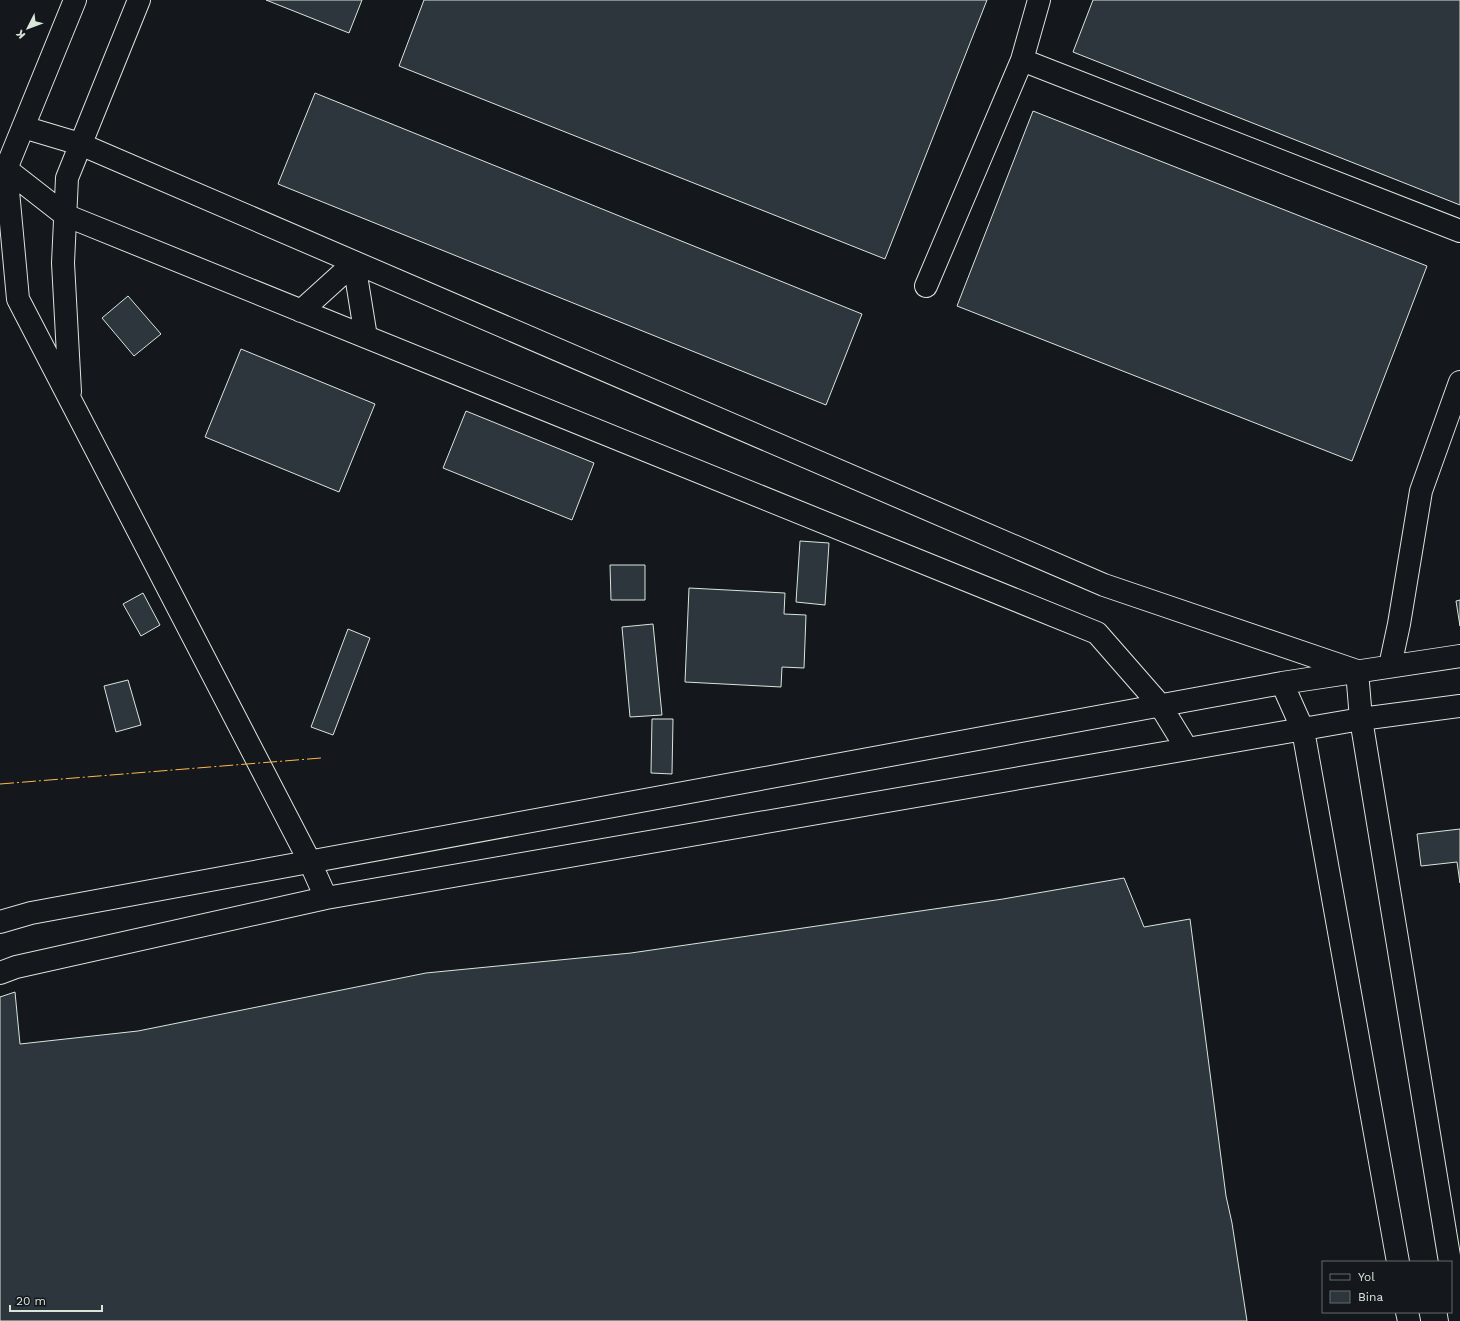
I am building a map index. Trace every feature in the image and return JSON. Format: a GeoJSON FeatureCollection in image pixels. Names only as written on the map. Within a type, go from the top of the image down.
{"type":"FeatureCollection","features":[{"type":"Feature","properties":{"kind":"street"},"geometry":{"type":"LineString","coordinates":[[75,0],[6,169],[18,299],[310,862],[326,898]]}},
{"type":"Feature","properties":{"kind":"street"},"geometry":{"type":"LineString","coordinates":[[71,400],[63,263],[67,178],[139,0]]}},
{"type":"Feature","properties":{"kind":"street"},"geometry":{"type":"LineString","coordinates":[[926,286],[1022,60],[1039,0]]}},
{"type":"Feature","properties":{"kind":"street"},"geometry":{"type":"LineString","coordinates":[[1022,60],[1460,231]]}},
{"type":"Feature","properties":{"kind":"street"},"geometry":{"type":"LineString","coordinates":[[23,127],[80,144],[1104,585],[1358,671]]}},
{"type":"Feature","properties":{"kind":"street"},"geometry":{"type":"LineString","coordinates":[[6,169],[65,215],[1097,634],[1160,705],[1187,749]]}},
{"type":"Feature","properties":{"kind":"street"},"geometry":{"type":"LineString","coordinates":[[301,311],[354,263]]}},
{"type":"Feature","properties":{"kind":"street"},"geometry":{"type":"LineString","coordinates":[[354,263],[366,337]]}},
{"type":"Feature","properties":{"kind":"street"},"geometry":{"type":"LineString","coordinates":[[1390,666],[1399,624],[1421,491],[1460,382]]}},
{"type":"Feature","properties":{"kind":"street"},"geometry":{"type":"LineString","coordinates":[[0,922],[31,913],[1160,705],[1282,683],[1460,656]]}},
{"type":"Feature","properties":{"kind":"street"},"geometry":{"type":"LineString","coordinates":[[1358,671],[1361,719],[1450,1261]]}},
{"type":"Feature","properties":{"kind":"street"},"geometry":{"type":"LineString","coordinates":[[1282,683],[1303,730],[1398,1261]]}},
{"type":"Feature","properties":{"kind":"street"},"geometry":{"type":"LineString","coordinates":[[0,973],[16,967],[326,898],[1361,719],[1460,706]]}},
{"type":"Feature","properties":{"kind":"street"},"geometry":{"type":"LineString","coordinates":[[1452,1271],[1460,1320]]}},
{"type":"Feature","properties":{"kind":"building"},"geometry":{"type":"Polygon","coordinates":[[[266,0],[362,0],[349,33],[266,0]]]}},
{"type":"Feature","properties":{"kind":"building"},"geometry":{"type":"Polygon","coordinates":[[[424,0],[987,0],[885,259],[399,66],[424,0]]]}},
{"type":"Feature","properties":{"kind":"building"},"geometry":{"type":"Polygon","coordinates":[[[1093,0],[1460,0],[1460,205],[1073,52],[1093,0]]]}},
{"type":"Feature","properties":{"kind":"building"},"geometry":{"type":"Polygon","coordinates":[[[315,93],[862,314],[826,405],[278,184],[315,93]]]}},
{"type":"Feature","properties":{"kind":"building"},"geometry":{"type":"Polygon","coordinates":[[[1033,111],[1427,266],[1352,461],[957,306],[1033,111]]]}},
{"type":"Feature","properties":{"kind":"building"},"geometry":{"type":"Polygon","coordinates":[[[128,296],[161,334],[134,356],[102,318],[128,296]]]}},
{"type":"Feature","properties":{"kind":"building"},"geometry":{"type":"Polygon","coordinates":[[[241,349],[375,404],[339,492],[205,437],[241,349]]]}},
{"type":"Feature","properties":{"kind":"building"},"geometry":{"type":"Polygon","coordinates":[[[466,411],[594,463],[572,520],[443,468],[466,411]]]}},
{"type":"Feature","properties":{"kind":"building"},"geometry":{"type":"Polygon","coordinates":[[[800,541],[829,543],[825,605],[796,602],[800,541]]]}},
{"type":"Feature","properties":{"kind":"building"},"geometry":{"type":"Polygon","coordinates":[[[610,565],[645,565],[645,600],[611,600],[610,565]]]}},
{"type":"Feature","properties":{"kind":"building"},"geometry":{"type":"Polygon","coordinates":[[[689,588],[785,593],[784,614],[806,615],[804,668],[782,667],[781,687],[685,682],[689,588]]]}},
{"type":"Feature","properties":{"kind":"building"},"geometry":{"type":"Polygon","coordinates":[[[143,593],[160,625],[141,636],[123,604],[143,593]]]}},
{"type":"Feature","properties":{"kind":"building"},"geometry":{"type":"Polygon","coordinates":[[[1460,600],[1460,626],[1456,601],[1460,600]]]}},
{"type":"Feature","properties":{"kind":"building"},"geometry":{"type":"Polygon","coordinates":[[[653,624],[662,715],[630,717],[622,627],[653,624]]]}},
{"type":"Feature","properties":{"kind":"building"},"geometry":{"type":"Polygon","coordinates":[[[348,629],[370,638],[333,735],[311,727],[348,629]]]}},
{"type":"Feature","properties":{"kind":"building"},"geometry":{"type":"Polygon","coordinates":[[[128,680],[141,725],[116,732],[104,686],[128,680]]]}},
{"type":"Feature","properties":{"kind":"building"},"geometry":{"type":"Polygon","coordinates":[[[652,719],[673,719],[672,774],[651,773],[652,719]]]}},
{"type":"Feature","properties":{"kind":"building"},"geometry":{"type":"Polygon","coordinates":[[[1460,829],[1460,883],[1457,862],[1421,866],[1417,834],[1460,829]]]}},
{"type":"Feature","properties":{"kind":"building"},"geometry":{"type":"Polygon","coordinates":[[[1124,878],[1144,927],[1190,919],[1226,1196],[1232,1223],[1247,1321],[0,1321],[0,997],[15,992],[20,1044],[138,1031],[426,973],[631,953],[1003,899],[1124,878]]]}},
{"type":"Feature","properties":{"kind":"power"},"geometry":{"type":"LineString","coordinates":[[0,784],[321,758]]}}]}
